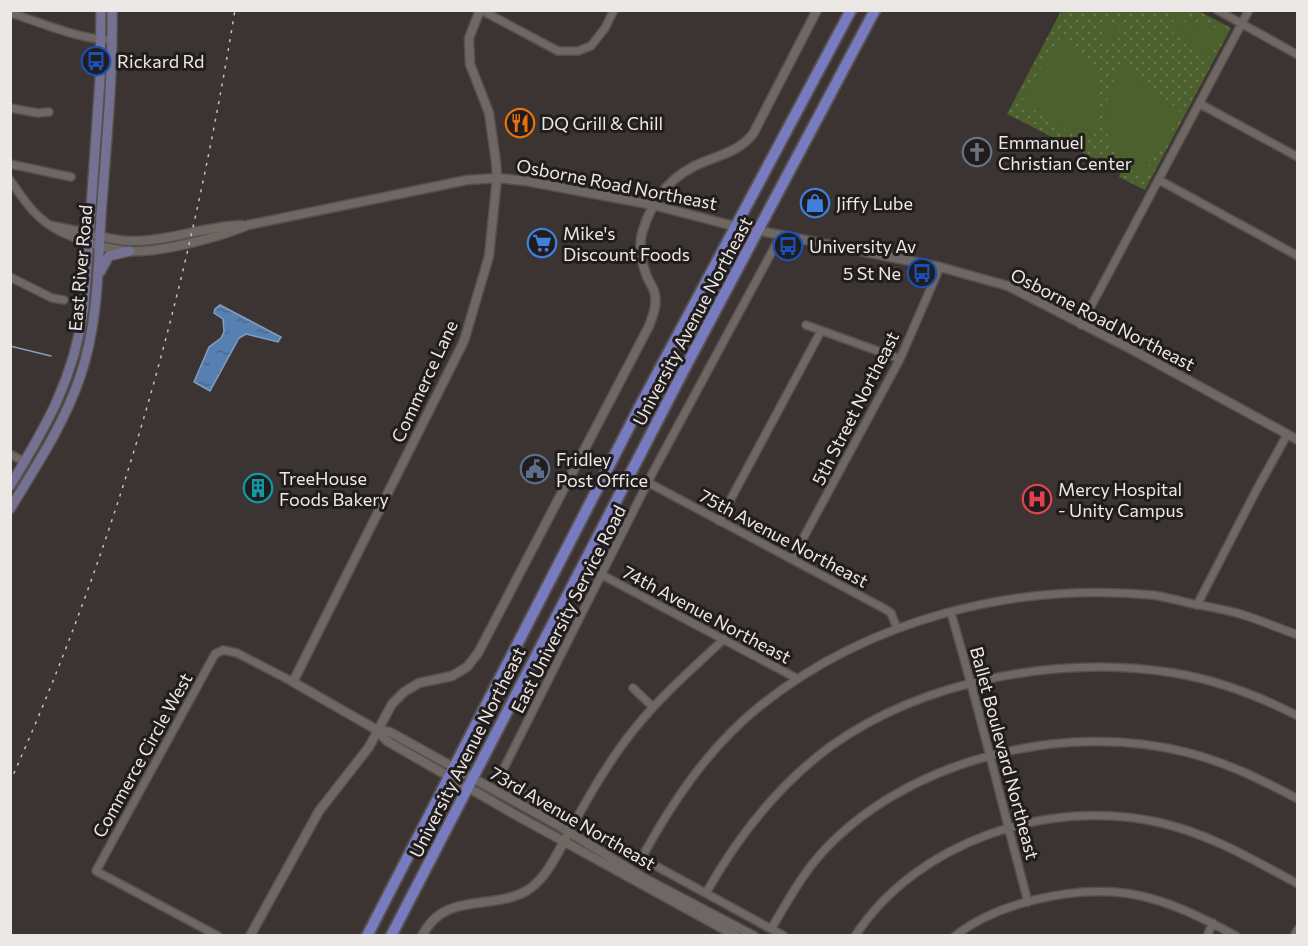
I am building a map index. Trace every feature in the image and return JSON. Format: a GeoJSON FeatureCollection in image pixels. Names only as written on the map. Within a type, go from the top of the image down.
{"type":"FeatureCollection","features":[{"type":"Feature","properties":{"kind":"main road","name":"East River Road"},"geometry":{"type":"LineString","coordinates":[[10,486],[21,460],[59,399],[76,353],[84,307],[102,40],[101,10]]}},
{"type":"Feature","properties":{"kind":"main road","name":"East River Road"},"geometry":{"type":"LineString","coordinates":[[10,509],[60,424],[73,397],[85,363],[91,335],[98,277],[113,40],[112,10]]}},
{"type":"Feature","properties":{"kind":"main road","name":"University Avenue Northeast"},"geometry":{"type":"LineString","coordinates":[[367,936],[642,402],[851,10]]}},
{"type":"Feature","properties":{"kind":"main road","name":"University Avenue Northeast"},"geometry":{"type":"LineString","coordinates":[[391,936],[681,374],[875,10]]}},
{"type":"Feature","properties":{"kind":"main road"},"geometry":{"type":"LineString","coordinates":[[98,277],[109,256],[130,251]]}},
{"type":"Feature","properties":{"kind":"street"},"geometry":{"type":"LineString","coordinates":[[481,10],[558,51],[578,51],[591,46],[605,28],[614,10]]}},
{"type":"Feature","properties":{"kind":"street","name":"Commerce Lane"},"geometry":{"type":"LineString","coordinates":[[293,682],[464,341],[489,256],[497,178],[489,113],[470,64],[469,38],[481,10]]}},
{"type":"Feature","properties":{"kind":"street"},"geometry":{"type":"LineString","coordinates":[[250,936],[319,811],[369,747],[392,704],[404,692],[419,683],[452,676],[467,667],[478,653],[649,326],[655,309],[655,294],[645,272],[640,247],[642,234],[653,205],[679,175],[693,166],[737,149],[753,134],[817,10]]}},
{"type":"Feature","properties":{"kind":"street"},"geometry":{"type":"LineString","coordinates":[[1217,10],[1298,55]]}},
{"type":"Feature","properties":{"kind":"street"},"geometry":{"type":"LineString","coordinates":[[1082,325],[1249,10]]}},
{"type":"Feature","properties":{"kind":"street"},"geometry":{"type":"LineString","coordinates":[[10,13],[102,40],[113,40]]}},
{"type":"Feature","properties":{"kind":"street"},"geometry":{"type":"LineString","coordinates":[[1200,104],[1298,157]]}},
{"type":"Feature","properties":{"kind":"street"},"geometry":{"type":"LineString","coordinates":[[10,108],[38,113],[49,112]]}},
{"type":"Feature","properties":{"kind":"street"},"geometry":{"type":"LineString","coordinates":[[10,164],[71,177]]}},
{"type":"Feature","properties":{"kind":"street","name":"Osborne Road Northeast"},"geometry":{"type":"LineString","coordinates":[[100,241],[142,241],[228,225],[248,225],[467,180],[497,178],[653,205],[737,226],[940,267],[1008,286],[1129,348],[1298,440]]}},
{"type":"Feature","properties":{"kind":"street"},"geometry":{"type":"LineString","coordinates":[[1159,180],[1298,256]]}},
{"type":"Feature","properties":{"kind":"street"},"geometry":{"type":"LineString","coordinates":[[12,185],[31,210],[48,225],[63,233],[89,238]]}},
{"type":"Feature","properties":{"kind":"street","name":"Osborne Road Northeast"},"geometry":{"type":"LineString","coordinates":[[89,238],[130,251],[156,249],[230,233],[248,225]]}},
{"type":"Feature","properties":{"kind":"street","name":"East University Service Road"},"geometry":{"type":"LineString","coordinates":[[501,774],[649,483],[781,235]]}},
{"type":"Feature","properties":{"kind":"street","name":"5th Street Northeast"},"geometry":{"type":"LineString","coordinates":[[792,559],[900,358],[940,267]]}},
{"type":"Feature","properties":{"kind":"street"},"geometry":{"type":"LineString","coordinates":[[10,277],[52,298],[64,300]]}},
{"type":"Feature","properties":{"kind":"street"},"geometry":{"type":"LineString","coordinates":[[806,324],[900,358]]}},
{"type":"Feature","properties":{"kind":"street"},"geometry":{"type":"LineString","coordinates":[[719,521],[821,331]]}},
{"type":"Feature","properties":{"kind":"street"},"geometry":{"type":"LineString","coordinates":[[1197,604],[1287,435]]}},
{"type":"Feature","properties":{"kind":"street"},"geometry":{"type":"LineString","coordinates":[[10,454],[21,460]]}},
{"type":"Feature","properties":{"kind":"street","name":"75th Avenue Northeast"},"geometry":{"type":"LineString","coordinates":[[649,483],[885,609],[894,617],[897,628]]}},
{"type":"Feature","properties":{"kind":"street","name":"74th Avenue Northeast"},"geometry":{"type":"LineString","coordinates":[[602,575],[798,679]]}},
{"type":"Feature","properties":{"kind":"street"},"geometry":{"type":"LineString","coordinates":[[641,859],[663,818],[689,780],[759,707],[798,679],[844,652],[897,628],[1012,598],[1040,594],[1086,593],[1154,595],[1237,613],[1298,634]]}},
{"type":"Feature","properties":{"kind":"street","name":"Ballet Boulevard Northeast"},"geometry":{"type":"LineString","coordinates":[[951,613],[972,683],[989,757],[1029,902]]}},
{"type":"Feature","properties":{"kind":"street"},"geometry":{"type":"LineString","coordinates":[[422,936],[438,914],[451,907],[494,902],[515,897],[530,889],[557,856],[614,755],[653,707],[724,639]]}},
{"type":"Feature","properties":{"kind":"street","name":"73rd Avenue Northeast"},"geometry":{"type":"LineString","coordinates":[[215,654],[223,650],[237,653],[377,730],[390,732],[564,841],[736,936]]}},
{"type":"Feature","properties":{"kind":"street","name":"Commerce Circle West"},"geometry":{"type":"LineString","coordinates":[[215,654],[96,871],[218,936]]}},
{"type":"Feature","properties":{"kind":"street"},"geometry":{"type":"LineString","coordinates":[[706,893],[728,856],[762,809],[831,746],[855,731],[917,700],[972,683],[1018,674],[1074,668],[1141,669],[1174,673],[1214,682],[1255,696],[1298,716]]}},
{"type":"Feature","properties":{"kind":"street"},"geometry":{"type":"LineString","coordinates":[[633,688],[653,707]]}},
{"type":"Feature","properties":{"kind":"street"},"geometry":{"type":"LineString","coordinates":[[771,929],[812,865],[852,825],[872,810],[928,777],[961,764],[989,757],[1026,748],[1077,742],[1112,742],[1151,746],[1186,752],[1220,762],[1249,773],[1298,799]]}},
{"type":"Feature","properties":{"kind":"street","name":"73rd Avenue Northeast"},"geometry":{"type":"LineString","coordinates":[[501,774],[504,783],[784,936]]}},
{"type":"Feature","properties":{"kind":"street","name":"73rd Avenue Northeast"},"geometry":{"type":"LineString","coordinates":[[469,783],[569,832],[642,877],[753,936]]}},
{"type":"Feature","properties":{"kind":"street"},"geometry":{"type":"LineString","coordinates":[[855,936],[874,909],[927,864],[963,844],[1037,822],[1098,815],[1157,822],[1227,846],[1298,884]]}},
{"type":"Feature","properties":{"kind":"street"},"geometry":{"type":"LineString","coordinates":[[955,936],[981,918],[1001,909],[1078,892],[1121,892],[1169,903],[1236,936]]}},
{"type":"Feature","properties":{"kind":"street"},"geometry":{"type":"LineString","coordinates":[[1207,936],[1213,923]]}},
{"type":"Feature","properties":{"kind":"street"},"geometry":{"type":"LineString","coordinates":[[1294,936],[1298,929]]}},
{"type":"Feature","properties":{"kind":"green space"},"geometry":{"type":"Polygon","coordinates":[[[1061,11],[1199,11],[1231,28],[1145,190],[1119,177],[1120,172],[1007,114],[1061,11]]]}},
{"type":"Feature","properties":{"kind":"green space"},"geometry":{"type":"Polygon","coordinates":[[[1178,13],[1187,17],[1177,35],[1169,30],[1178,13]]]}},
{"type":"Feature","properties":{"kind":"green space"},"geometry":{"type":"Polygon","coordinates":[[[1188,18],[1196,22],[1187,40],[1178,35],[1188,18]]]}},
{"type":"Feature","properties":{"kind":"green space"},"geometry":{"type":"Polygon","coordinates":[[[1199,19],[1224,32],[1210,58],[1186,45],[1199,19]]]}},
{"type":"Feature","properties":{"kind":"green space"},"geometry":{"type":"Polygon","coordinates":[[[1109,21],[1120,27],[1111,44],[1100,38],[1109,21]]]}},
{"type":"Feature","properties":{"kind":"green space"},"geometry":{"type":"Polygon","coordinates":[[[1062,35],[1086,58],[1094,70],[1098,83],[1099,112],[1087,143],[1024,104],[1023,97],[1062,35]]]}},
{"type":"Feature","properties":{"kind":"green space"},"geometry":{"type":"Polygon","coordinates":[[[1122,66],[1179,110],[1180,116],[1143,175],[1128,165],[1117,153],[1106,127],[1105,112],[1108,97],[1122,66]]]}},
{"type":"Feature","properties":{"kind":"water"},"geometry":{"type":"Polygon","coordinates":[[[220,305],[281,337],[278,342],[246,334],[239,338],[210,391],[194,382],[209,347],[221,338],[224,332],[223,319],[214,313],[220,305]]]}},
{"type":"Feature","properties":{"kind":"waterway"},"geometry":{"type":"LineString","coordinates":[[10,346],[51,356]]}},
{"type":"Feature","properties":{"kind":"railway"},"geometry":{"type":"LineString","coordinates":[[10,782],[50,688],[86,594],[119,499],[148,404],[197,209],[235,10]]}},
{"type":"Feature","properties":{"kind":"place","name":"Rickard Rd"},"geometry":{"type":"Point","coordinates":[96,61]}},
{"type":"Feature","properties":{"kind":"place","name":"DQ Grill & Chill"},"geometry":{"type":"Point","coordinates":[520,123]}},
{"type":"Feature","properties":{"kind":"place","name":"Emmanuel Christian Center"},"geometry":{"type":"Point","coordinates":[977,152]}},
{"type":"Feature","properties":{"kind":"place","name":"Jiffy Lube"},"geometry":{"type":"Point","coordinates":[815,203]}},
{"type":"Feature","properties":{"kind":"place","name":"Mike's Discount Foods"},"geometry":{"type":"Point","coordinates":[542,243]}},
{"type":"Feature","properties":{"kind":"place","name":"University Av"},"geometry":{"type":"Point","coordinates":[788,246]}},
{"type":"Feature","properties":{"kind":"place","name":"5 St Ne"},"geometry":{"type":"Point","coordinates":[922,273]}},
{"type":"Feature","properties":{"kind":"place","name":"Fridley Post Office"},"geometry":{"type":"Point","coordinates":[535,469]}},
{"type":"Feature","properties":{"kind":"place","name":"TreeHouse Foods Bakery"},"geometry":{"type":"Point","coordinates":[258,488]}},
{"type":"Feature","properties":{"kind":"place","name":"Mercy Hospital - Unity Campus"},"geometry":{"type":"Point","coordinates":[1037,499]}}]}
